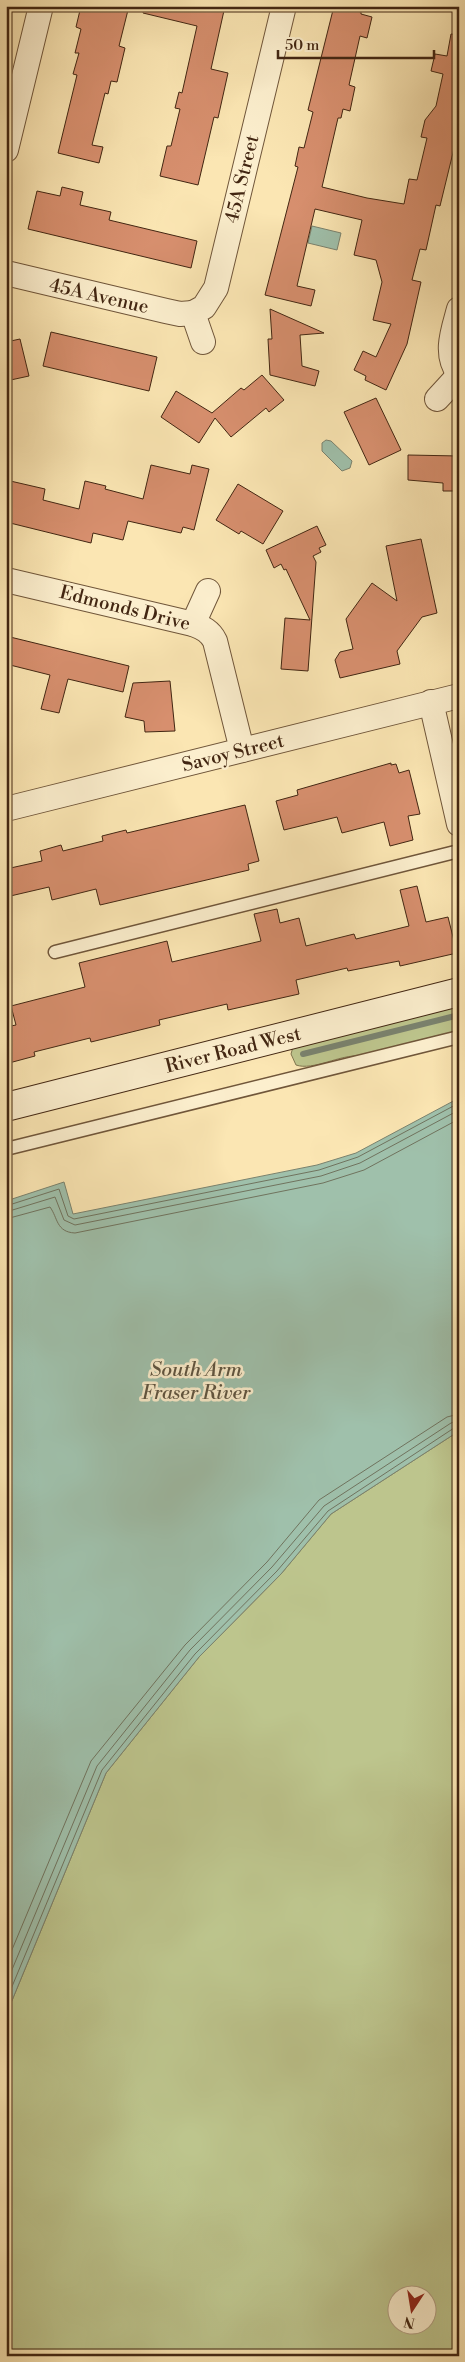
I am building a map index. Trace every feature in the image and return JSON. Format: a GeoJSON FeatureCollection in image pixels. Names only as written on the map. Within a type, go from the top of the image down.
{"type":"FeatureCollection","features":[{"type":"Feature","properties":{"kind":"main road","name":"River Road West"},"geometry":{"type":"LineString","coordinates":[[6,1107],[459,992]]}},
{"type":"Feature","properties":{"kind":"street"},"geometry":{"type":"LineString","coordinates":[[6,150],[41,6]]}},
{"type":"Feature","properties":{"kind":"street","name":"45A Street"},"geometry":{"type":"LineString","coordinates":[[193,312],[204,307],[216,288],[284,6]]}},
{"type":"Feature","properties":{"kind":"street","name":"45A Avenue"},"geometry":{"type":"LineString","coordinates":[[6,272],[180,314],[193,312]]}},
{"type":"Feature","properties":{"kind":"street"},"geometry":{"type":"LineString","coordinates":[[437,399],[459,375],[454,368],[450,349],[459,309]]}},
{"type":"Feature","properties":{"kind":"street"},"geometry":{"type":"LineString","coordinates":[[193,312],[203,342]]}},
{"type":"Feature","properties":{"kind":"street","name":"Edmonds Drive"},"geometry":{"type":"LineString","coordinates":[[6,580],[193,624],[211,634],[215,641],[242,750]]}},
{"type":"Feature","properties":{"kind":"street"},"geometry":{"type":"LineString","coordinates":[[193,624],[208,591]]}},
{"type":"Feature","properties":{"kind":"street","name":"Savoy Street"},"geometry":{"type":"LineString","coordinates":[[6,809],[459,696]]}},
{"type":"Feature","properties":{"kind":"street"},"geometry":{"type":"LineString","coordinates":[[431,702],[459,824]]}},
{"type":"Feature","properties":{"kind":"lane"},"geometry":{"type":"LineString","coordinates":[[55,952],[459,850]]}},
{"type":"Feature","properties":{"kind":"lane"},"geometry":{"type":"LineString","coordinates":[[6,1149],[459,1037]]}},
{"type":"Feature","properties":{"kind":"green space"},"geometry":{"type":"Polygon","coordinates":[[[459,1004],[459,1031],[360,1056],[344,1057],[310,1066],[296,1065],[291,1054],[293,1047],[459,1004]]]}},
{"type":"Feature","properties":{"kind":"green space"},"geometry":{"type":"Polygon","coordinates":[[[459,1431],[459,2356],[6,2356],[6,2015],[106,1773],[199,1657],[281,1574],[331,1514],[459,1431]]]}},
{"type":"Feature","properties":{"kind":"water"},"geometry":{"type":"Polygon","coordinates":[[[312,226],[341,233],[337,250],[308,243],[312,226]]]}},
{"type":"Feature","properties":{"kind":"water"},"geometry":{"type":"Polygon","coordinates":[[[326,440],[331,441],[352,461],[350,468],[342,471],[322,451],[322,443],[326,440]]]}},
{"type":"Feature","properties":{"kind":"water","name":"South Arm Fraser River"},"geometry":{"type":"Polygon","coordinates":[[[459,1098],[459,1431],[331,1514],[281,1574],[199,1657],[106,1773],[6,2015],[6,1201],[64,1182],[73,1214],[317,1165],[356,1153],[459,1098]]]}},
{"type":"Feature","properties":{"kind":"building"},"geometry":{"type":"Polygon","coordinates":[[[81,6],[129,6],[119,46],[125,48],[117,82],[111,81],[108,94],[105,93],[92,145],[103,147],[99,163],[58,153],[77,75],[73,74],[79,53],[75,53],[81,29],[76,27],[81,6]]]}},
{"type":"Feature","properties":{"kind":"building"},"geometry":{"type":"Polygon","coordinates":[[[144,6],[225,6],[211,69],[228,73],[218,118],[214,117],[198,185],[160,176],[167,146],[171,146],[180,109],[175,108],[179,92],[182,93],[197,26],[143,13],[144,6]]]}},
{"type":"Feature","properties":{"kind":"building"},"geometry":{"type":"Polygon","coordinates":[[[334,6],[361,12],[361,14],[372,17],[367,38],[360,36],[349,85],[355,87],[350,111],[343,109],[341,118],[338,118],[322,187],[367,198],[404,204],[409,179],[417,180],[427,138],[421,137],[425,120],[436,106],[443,74],[431,71],[435,54],[447,56],[451,34],[459,35],[459,128],[440,206],[436,205],[426,250],[420,249],[412,280],[421,282],[407,344],[386,390],[365,380],[366,376],[354,370],[363,351],[376,357],[391,324],[373,320],[382,282],[376,260],[354,255],[362,220],[315,209],[297,286],[315,290],[311,306],[265,295],[298,167],[295,166],[299,147],[304,148],[313,112],[308,110],[334,6]]]}},
{"type":"Feature","properties":{"kind":"building"},"geometry":{"type":"Polygon","coordinates":[[[62,187],[83,192],[80,205],[111,212],[109,220],[197,241],[191,268],[28,229],[37,191],[60,196],[62,187]]]}},
{"type":"Feature","properties":{"kind":"building"},"geometry":{"type":"Polygon","coordinates":[[[270,309],[324,333],[300,335],[302,366],[319,371],[315,386],[270,375],[268,339],[272,339],[270,309]]]}},
{"type":"Feature","properties":{"kind":"building"},"geometry":{"type":"Polygon","coordinates":[[[51,332],[157,357],[149,391],[43,366],[51,332]]]}},
{"type":"Feature","properties":{"kind":"building"},"geometry":{"type":"Polygon","coordinates":[[[20,339],[29,376],[6,381],[6,342],[20,339]]]}},
{"type":"Feature","properties":{"kind":"building"},"geometry":{"type":"Polygon","coordinates":[[[262,375],[284,400],[269,412],[266,408],[231,437],[215,418],[199,443],[161,417],[176,391],[212,413],[241,388],[244,390],[262,375]]]}},
{"type":"Feature","properties":{"kind":"building"},"geometry":{"type":"Polygon","coordinates":[[[376,398],[401,450],[369,465],[344,412],[376,398]]]}},
{"type":"Feature","properties":{"kind":"building"},"geometry":{"type":"Polygon","coordinates":[[[408,455],[459,456],[459,491],[443,491],[443,483],[408,480],[408,455]]]}},
{"type":"Feature","properties":{"kind":"building"},"geometry":{"type":"Polygon","coordinates":[[[151,465],[190,474],[192,465],[209,469],[194,530],[183,527],[181,533],[128,521],[123,540],[93,533],[91,543],[6,522],[6,480],[45,489],[43,500],[79,509],[85,481],[106,486],[105,489],[143,499],[151,465]]]}},
{"type":"Feature","properties":{"kind":"building"},"geometry":{"type":"Polygon","coordinates":[[[238,484],[283,511],[263,544],[241,531],[239,534],[216,520],[238,484]]]}},
{"type":"Feature","properties":{"kind":"building"},"geometry":{"type":"Polygon","coordinates":[[[317,526],[326,545],[319,548],[321,552],[313,556],[316,562],[308,671],[281,669],[285,618],[310,620],[286,569],[284,570],[281,564],[274,568],[266,550],[317,526]]]}},
{"type":"Feature","properties":{"kind":"building"},"geometry":{"type":"Polygon","coordinates":[[[421,539],[437,613],[422,617],[397,651],[400,664],[340,678],[335,660],[340,652],[353,649],[346,619],[372,583],[397,601],[386,546],[421,539]]]}},
{"type":"Feature","properties":{"kind":"building"},"geometry":{"type":"Polygon","coordinates":[[[6,636],[129,666],[123,692],[68,679],[59,713],[41,709],[50,675],[6,664],[6,636]]]}},
{"type":"Feature","properties":{"kind":"building"},"geometry":{"type":"Polygon","coordinates":[[[170,681],[175,731],[145,732],[144,721],[125,717],[133,683],[170,681]]]}},
{"type":"Feature","properties":{"kind":"building"},"geometry":{"type":"Polygon","coordinates":[[[391,763],[391,765],[396,764],[399,773],[409,770],[420,814],[408,816],[413,840],[390,846],[384,822],[342,833],[337,817],[284,830],[276,801],[298,795],[297,790],[391,763]]]}},
{"type":"Feature","properties":{"kind":"building"},"geometry":{"type":"Polygon","coordinates":[[[245,805],[259,861],[248,864],[249,870],[100,905],[96,889],[52,900],[49,887],[6,897],[6,869],[42,861],[40,851],[61,845],[63,851],[103,841],[102,836],[126,830],[127,833],[245,805]]]}},
{"type":"Feature","properties":{"kind":"building"},"geometry":{"type":"Polygon","coordinates":[[[417,886],[426,922],[448,917],[457,953],[400,966],[399,961],[348,971],[347,968],[296,980],[299,994],[228,1010],[227,1004],[159,1020],[160,1025],[91,1042],[90,1038],[34,1052],[35,1056],[9,1063],[6,1051],[6,1027],[16,1025],[11,1006],[85,987],[79,963],[167,941],[172,962],[261,941],[254,914],[277,909],[280,923],[299,918],[306,946],[354,934],[356,939],[409,926],[400,890],[417,886]]]}},
{"type":"Feature","properties":{"kind":"waterway"},"geometry":{"type":"LineString","coordinates":[[303,1054],[459,1015]]}}]}
